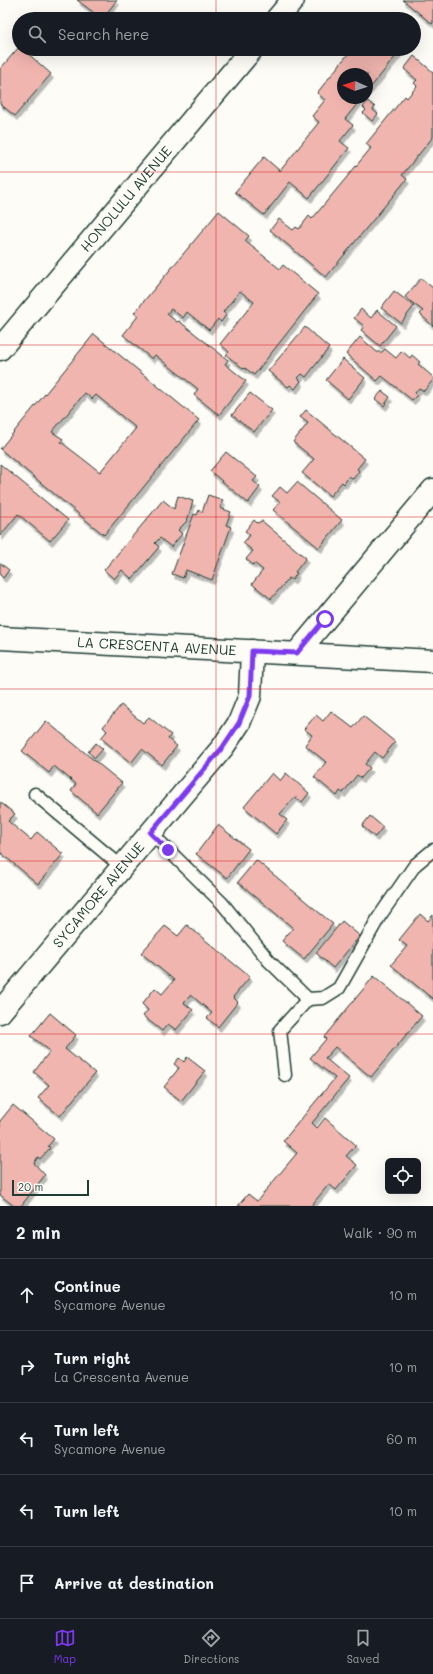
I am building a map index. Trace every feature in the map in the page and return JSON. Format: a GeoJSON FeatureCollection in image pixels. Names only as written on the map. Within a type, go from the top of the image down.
{"type":"FeatureCollection","features":[{"type":"Feature","properties":{"kind":"street","name":"HONOLULU AVENUE"},"geometry":{"type":"LineString","coordinates":[[0,349],[246,56]]}},
{"type":"Feature","properties":{"kind":"street"},"geometry":{"type":"LineString","coordinates":[[297,653],[433,490]]}},
{"type":"Feature","properties":{"kind":"street","name":"LA CRESCENTA AVENUE"},"geometry":{"type":"LineString","coordinates":[[0,638],[433,661]]}},
{"type":"Feature","properties":{"kind":"street","name":"SYCAMORE AVENUE"},"geometry":{"type":"LineString","coordinates":[[0,1012],[223,747],[239,723],[250,696],[252,651]]}},
{"type":"Feature","properties":{"kind":"lane"},"geometry":{"type":"LineString","coordinates":[[36,794],[122,867]]}},
{"type":"Feature","properties":{"kind":"lane"},"geometry":{"type":"LineString","coordinates":[[150,833],[222,903],[268,961],[308,999]]}},
{"type":"Feature","properties":{"kind":"lane"},"geometry":{"type":"LineString","coordinates":[[285,1075],[280,1030],[308,999],[323,998],[339,988],[378,917],[415,865],[433,850]]}},
{"type":"Feature","properties":{"kind":"building"},"geometry":{"type":"Polygon","coordinates":[[[77,0],[117,0],[108,12],[93,12],[77,0]]]}},
{"type":"Feature","properties":{"kind":"building"},"geometry":{"type":"Polygon","coordinates":[[[403,0],[433,0],[432,24],[421,15],[421,12],[418,12],[403,0]]]}},
{"type":"Feature","properties":{"kind":"building"},"geometry":{"type":"Polygon","coordinates":[[[12,55],[31,56],[51,74],[15,116],[0,104],[0,69],[12,55]]]}},
{"type":"Feature","properties":{"kind":"building"},"geometry":{"type":"Polygon","coordinates":[[[346,56],[396,56],[373,85],[373,68],[337,68],[337,104],[357,104],[345,119],[353,125],[340,141],[349,148],[309,198],[290,182],[264,215],[235,192],[264,157],[280,171],[319,122],[312,116],[325,100],[317,93],[346,56]]]}},
{"type":"Feature","properties":{"kind":"building"},"geometry":{"type":"Polygon","coordinates":[[[414,56],[433,72],[433,137],[402,175],[407,179],[326,277],[270,230],[279,219],[293,230],[296,227],[299,229],[309,216],[312,219],[371,148],[366,144],[405,96],[407,98],[417,86],[414,83],[417,80],[404,69],[414,56]]]}},
{"type":"Feature","properties":{"kind":"building"},"geometry":{"type":"Polygon","coordinates":[[[366,104],[372,104],[375,107],[373,110],[378,114],[372,121],[363,113],[366,110],[363,107],[366,104]]]}},
{"type":"Feature","properties":{"kind":"building"},"geometry":{"type":"Polygon","coordinates":[[[219,211],[249,236],[245,241],[280,269],[283,265],[318,294],[254,375],[226,355],[229,352],[220,344],[254,302],[240,291],[223,312],[226,315],[221,322],[218,319],[209,330],[187,312],[183,318],[171,309],[167,314],[177,322],[179,321],[228,360],[225,364],[246,381],[219,415],[194,395],[198,389],[155,355],[152,359],[123,335],[138,316],[134,313],[219,211]]]}},
{"type":"Feature","properties":{"kind":"building"},"geometry":{"type":"Polygon","coordinates":[[[421,278],[433,288],[433,326],[420,314],[423,311],[405,297],[421,278]]]}},
{"type":"Feature","properties":{"kind":"building"},"geometry":{"type":"Polygon","coordinates":[[[394,291],[414,306],[401,323],[381,308],[394,291]]]}},
{"type":"Feature","properties":{"kind":"building"},"geometry":{"type":"Polygon","coordinates":[[[361,309],[371,318],[377,310],[396,326],[380,346],[361,330],[364,326],[354,318],[361,309]]]}},
{"type":"Feature","properties":{"kind":"building"},"geometry":{"type":"Polygon","coordinates":[[[305,327],[329,348],[306,377],[302,374],[298,378],[301,381],[295,389],[290,385],[288,387],[268,371],[305,327]]]}},
{"type":"Feature","properties":{"kind":"building"},"geometry":{"type":"Polygon","coordinates":[[[94,334],[199,420],[104,535],[0,449],[94,334]],[[85,393],[52,432],[63,439],[61,442],[100,472],[136,428],[96,395],[92,399],[85,393]]]}},
{"type":"Feature","properties":{"kind":"building"},"geometry":{"type":"Polygon","coordinates":[[[360,337],[377,352],[382,352],[385,349],[396,358],[402,351],[410,358],[412,355],[420,362],[418,364],[433,377],[433,380],[424,391],[419,388],[415,393],[417,395],[412,400],[382,376],[377,381],[346,354],[360,337]]]}},
{"type":"Feature","properties":{"kind":"building"},"geometry":{"type":"Polygon","coordinates":[[[343,359],[365,378],[348,399],[326,380],[343,359]]]}},
{"type":"Feature","properties":{"kind":"building"},"geometry":{"type":"Polygon","coordinates":[[[382,391],[390,397],[384,406],[375,399],[382,391]]]}},
{"type":"Feature","properties":{"kind":"building"},"geometry":{"type":"Polygon","coordinates":[[[250,393],[272,410],[254,432],[232,415],[250,393]]]}},
{"type":"Feature","properties":{"kind":"building"},"geometry":{"type":"Polygon","coordinates":[[[306,410],[365,459],[357,469],[359,471],[353,479],[349,476],[344,484],[342,482],[330,496],[302,473],[314,459],[293,442],[308,423],[300,417],[306,410]]]}},
{"type":"Feature","properties":{"kind":"building"},"geometry":{"type":"Polygon","coordinates":[[[226,452],[257,477],[253,481],[260,487],[248,503],[210,471],[226,452]]]}},
{"type":"Feature","properties":{"kind":"building"},"geometry":{"type":"Polygon","coordinates":[[[0,464],[68,520],[50,541],[18,514],[0,536],[0,464]]]}},
{"type":"Feature","properties":{"kind":"building"},"geometry":{"type":"Polygon","coordinates":[[[297,482],[342,520],[319,548],[273,510],[280,502],[272,496],[280,487],[287,493],[297,482]]]}},
{"type":"Feature","properties":{"kind":"building"},"geometry":{"type":"Polygon","coordinates":[[[208,495],[223,500],[220,508],[231,512],[226,525],[231,527],[212,580],[186,570],[183,578],[172,574],[194,514],[197,515],[199,510],[202,512],[208,495]]]}},
{"type":"Feature","properties":{"kind":"building"},"geometry":{"type":"Polygon","coordinates":[[[178,496],[193,501],[187,521],[178,530],[182,534],[171,547],[160,538],[155,543],[159,547],[132,579],[122,570],[114,579],[104,570],[163,500],[174,509],[178,496]]]}},
{"type":"Feature","properties":{"kind":"building"},"geometry":{"type":"Polygon","coordinates":[[[254,520],[257,523],[262,521],[306,558],[295,572],[297,573],[292,580],[289,578],[271,599],[252,584],[263,570],[254,563],[253,565],[246,559],[253,551],[243,543],[250,535],[245,531],[254,520]]]}},
{"type":"Feature","properties":{"kind":"building"},"geometry":{"type":"Polygon","coordinates":[[[0,563],[9,570],[3,578],[0,575],[0,563]]]}},
{"type":"Feature","properties":{"kind":"building"},"geometry":{"type":"Polygon","coordinates":[[[121,705],[143,723],[149,717],[171,735],[168,739],[177,746],[162,765],[142,749],[131,763],[101,738],[107,731],[103,727],[121,705]]]}},
{"type":"Feature","properties":{"kind":"building"},"geometry":{"type":"Polygon","coordinates":[[[331,711],[353,728],[363,716],[395,742],[382,758],[375,752],[365,764],[370,768],[361,778],[357,775],[343,793],[340,791],[337,796],[314,777],[326,762],[305,745],[312,735],[304,729],[316,715],[323,721],[331,711]]]}},
{"type":"Feature","properties":{"kind":"building"},"geometry":{"type":"Polygon","coordinates":[[[46,721],[122,783],[97,813],[71,791],[76,784],[54,766],[49,773],[22,751],[46,721]]]}},
{"type":"Feature","properties":{"kind":"building"},"geometry":{"type":"Polygon","coordinates":[[[96,743],[103,749],[95,758],[88,752],[96,743]]]}},
{"type":"Feature","properties":{"kind":"building"},"geometry":{"type":"Polygon","coordinates":[[[272,773],[280,781],[286,773],[309,793],[302,802],[295,797],[280,814],[287,820],[276,834],[244,807],[272,773]]]}},
{"type":"Feature","properties":{"kind":"building"},"geometry":{"type":"Polygon","coordinates":[[[0,802],[15,814],[8,821],[31,840],[37,832],[63,854],[38,884],[0,852],[0,802]]]}},
{"type":"Feature","properties":{"kind":"building"},"geometry":{"type":"Polygon","coordinates":[[[370,816],[383,827],[375,837],[362,826],[370,816]]]}},
{"type":"Feature","properties":{"kind":"building"},"geometry":{"type":"Polygon","coordinates":[[[218,825],[249,849],[227,878],[196,854],[218,825]]]}},
{"type":"Feature","properties":{"kind":"building"},"geometry":{"type":"Polygon","coordinates":[[[256,860],[333,924],[304,959],[282,941],[293,928],[238,882],[256,860]]]}},
{"type":"Feature","properties":{"kind":"building"},"geometry":{"type":"Polygon","coordinates":[[[420,914],[428,921],[433,915],[433,999],[391,965],[407,946],[399,940],[420,914]]]}},
{"type":"Feature","properties":{"kind":"building"},"geometry":{"type":"Polygon","coordinates":[[[342,921],[360,936],[333,968],[316,953],[342,921]]]}},
{"type":"Feature","properties":{"kind":"building"},"geometry":{"type":"Polygon","coordinates":[[[187,925],[250,977],[233,997],[238,1002],[218,1027],[207,1018],[212,1013],[191,995],[184,1003],[193,1010],[176,1030],[168,1024],[162,1031],[143,1016],[148,1010],[142,1004],[155,988],[162,994],[174,980],[141,953],[165,926],[178,936],[187,925]]]}},
{"type":"Feature","properties":{"kind":"building"},"geometry":{"type":"Polygon","coordinates":[[[374,976],[422,1016],[371,1077],[335,1047],[325,1058],[349,1078],[312,1123],[317,1128],[325,1118],[356,1145],[346,1156],[357,1165],[336,1190],[329,1184],[311,1206],[238,1206],[248,1194],[257,1201],[297,1153],[283,1141],[335,1078],[310,1058],[326,1039],[324,1037],[374,976]]]}},
{"type":"Feature","properties":{"kind":"building"},"geometry":{"type":"Polygon","coordinates":[[[50,1013],[76,1035],[65,1049],[95,1073],[60,1116],[38,1098],[49,1085],[34,1072],[50,1051],[31,1036],[50,1013]]]}},
{"type":"Feature","properties":{"kind":"building"},"geometry":{"type":"Polygon","coordinates":[[[187,1057],[205,1071],[181,1101],[164,1087],[179,1068],[174,1064],[179,1058],[184,1062],[187,1057]]]}},
{"type":"Feature","properties":{"kind":"building"},"geometry":{"type":"Polygon","coordinates":[[[13,1105],[54,1139],[48,1146],[50,1148],[40,1159],[38,1157],[34,1163],[45,1175],[21,1206],[14,1206],[0,1195],[0,1121],[13,1105]]]}},
{"type":"Feature","properties":{"kind":"route"},"geometry":{"type":"LineString","coordinates":[[168,850],[150,833],[223,747],[239,723],[250,696],[252,651],[297,653],[325,619]]}}]}
